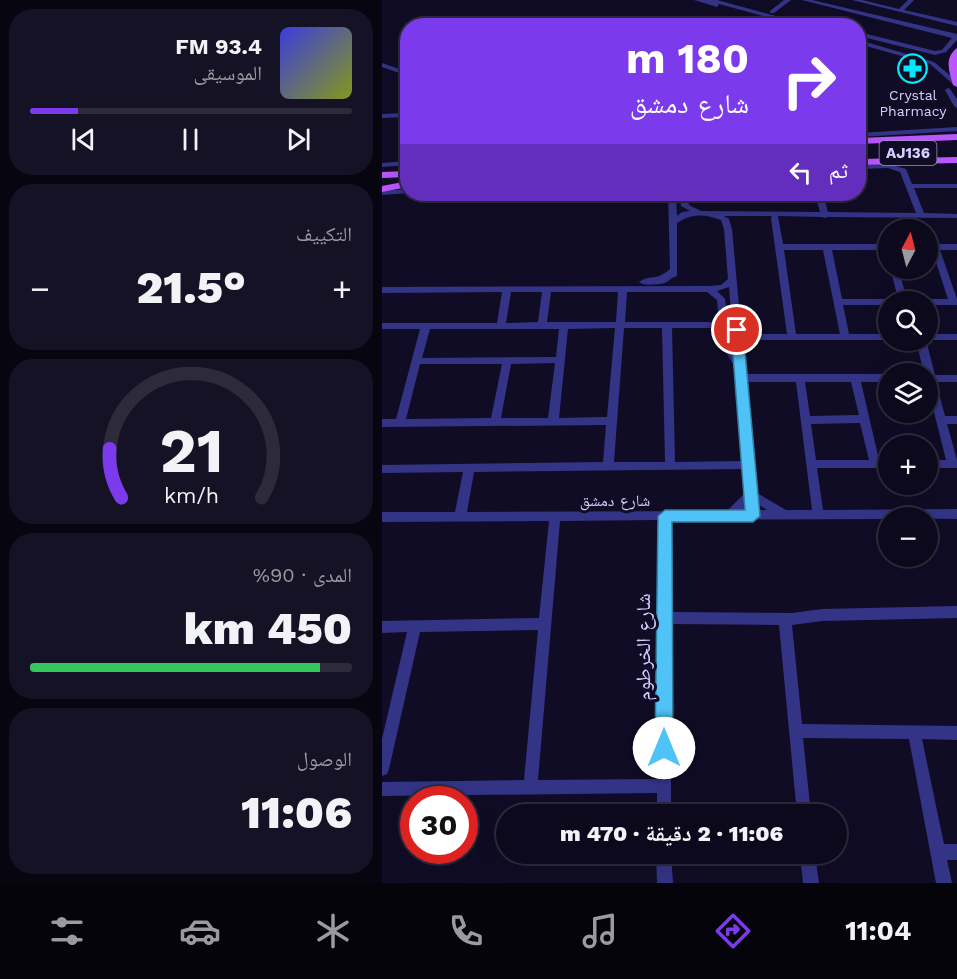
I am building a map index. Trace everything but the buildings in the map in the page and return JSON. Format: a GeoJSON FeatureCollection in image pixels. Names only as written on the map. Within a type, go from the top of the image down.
{"type":"FeatureCollection","features":[{"type":"Feature","properties":{"kind":"main road"},"geometry":{"type":"LineString","coordinates":[[953,88],[951,64],[956,49]]}},
{"type":"Feature","properties":{"kind":"main road"},"geometry":{"type":"LineString","coordinates":[[866,141],[956,137]]}},
{"type":"Feature","properties":{"kind":"main road"},"geometry":{"type":"LineString","coordinates":[[915,139],[956,137]]}},
{"type":"Feature","properties":{"kind":"main road","name":"AJ136"},"geometry":{"type":"LineString","coordinates":[[866,147],[956,144]]}},
{"type":"Feature","properties":{"kind":"main road","name":"AJ136"},"geometry":{"type":"LineString","coordinates":[[866,154],[956,151]]}},
{"type":"Feature","properties":{"kind":"main road"},"geometry":{"type":"LineString","coordinates":[[917,160],[956,160]]}},
{"type":"Feature","properties":{"kind":"main road"},"geometry":{"type":"LineString","coordinates":[[866,162],[956,160]]}},
{"type":"Feature","properties":{"kind":"main road"},"geometry":{"type":"LineString","coordinates":[[382,175],[400,174]]}},
{"type":"Feature","properties":{"kind":"main road"},"geometry":{"type":"LineString","coordinates":[[382,189],[400,186]]}},
{"type":"Feature","properties":{"kind":"street"},"geometry":{"type":"LineString","coordinates":[[697,0],[778,18]]}},
{"type":"Feature","properties":{"kind":"street"},"geometry":{"type":"LineString","coordinates":[[710,0],[780,18]]}},
{"type":"Feature","properties":{"kind":"street"},"geometry":{"type":"LineString","coordinates":[[729,0],[786,18]]}},
{"type":"Feature","properties":{"kind":"street"},"geometry":{"type":"LineString","coordinates":[[772,12],[788,0]]}},
{"type":"Feature","properties":{"kind":"street"},"geometry":{"type":"LineString","coordinates":[[805,0],[956,37],[944,51],[939,52],[866,40]]}},
{"type":"Feature","properties":{"kind":"street"},"geometry":{"type":"LineString","coordinates":[[830,6],[839,0]]}},
{"type":"Feature","properties":{"kind":"street"},"geometry":{"type":"LineString","coordinates":[[855,0],[956,24]]}},
{"type":"Feature","properties":{"kind":"street"},"geometry":{"type":"LineString","coordinates":[[900,11],[911,0]]}},
{"type":"Feature","properties":{"kind":"street"},"geometry":{"type":"LineString","coordinates":[[926,30],[937,19]]}},
{"type":"Feature","properties":{"kind":"street"},"geometry":{"type":"LineString","coordinates":[[866,40],[941,68],[953,88],[956,106]]}},
{"type":"Feature","properties":{"kind":"street"},"geometry":{"type":"LineString","coordinates":[[901,47],[910,56],[936,56],[956,49]]}},
{"type":"Feature","properties":{"kind":"street"},"geometry":{"type":"LineString","coordinates":[[901,47],[942,60],[926,61]]}},
{"type":"Feature","properties":{"kind":"street"},"geometry":{"type":"LineString","coordinates":[[382,65],[400,71]]}},
{"type":"Feature","properties":{"kind":"street"},"geometry":{"type":"LineString","coordinates":[[382,116],[400,115]]}},
{"type":"Feature","properties":{"kind":"street"},"geometry":{"type":"LineString","coordinates":[[866,135],[956,129]]}},
{"type":"Feature","properties":{"kind":"street"},"geometry":{"type":"LineString","coordinates":[[382,165],[400,164]]}},
{"type":"Feature","properties":{"kind":"street"},"geometry":{"type":"LineString","coordinates":[[866,167],[889,166],[905,174],[921,216]]}},
{"type":"Feature","properties":{"kind":"street"},"geometry":{"type":"LineString","coordinates":[[910,186],[956,186]]}},
{"type":"Feature","properties":{"kind":"street"},"geometry":{"type":"LineString","coordinates":[[382,189],[400,190]]}},
{"type":"Feature","properties":{"kind":"street"},"geometry":{"type":"LineString","coordinates":[[672,201],[674,270],[677,283],[687,289]]}},
{"type":"Feature","properties":{"kind":"street"},"geometry":{"type":"LineString","coordinates":[[684,201],[685,206],[722,217],[728,229],[753,516]]}},
{"type":"Feature","properties":{"kind":"street"},"geometry":{"type":"LineString","coordinates":[[821,201],[824,216]]}},
{"type":"Feature","properties":{"kind":"street"},"geometry":{"type":"LineString","coordinates":[[672,222],[685,214],[706,213],[776,212],[824,216]]}},
{"type":"Feature","properties":{"kind":"street"},"geometry":{"type":"LineString","coordinates":[[728,229],[740,220],[775,218],[956,216]]}},
{"type":"Feature","properties":{"kind":"street"},"geometry":{"type":"LineString","coordinates":[[775,218],[792,337]]}},
{"type":"Feature","properties":{"kind":"street"},"geometry":{"type":"LineString","coordinates":[[779,247],[878,249]]}},
{"type":"Feature","properties":{"kind":"street"},"geometry":{"type":"LineString","coordinates":[[827,247],[845,337]]}},
{"type":"Feature","properties":{"kind":"street"},"geometry":{"type":"LineString","coordinates":[[938,247],[956,247]]}},
{"type":"Feature","properties":{"kind":"street"},"geometry":{"type":"LineString","coordinates":[[938,261],[955,302],[938,302]]}},
{"type":"Feature","properties":{"kind":"street"},"geometry":{"type":"LineString","coordinates":[[569,289],[601,282],[654,282],[667,278],[674,270]]}},
{"type":"Feature","properties":{"kind":"street"},"geometry":{"type":"LineString","coordinates":[[382,290],[709,289],[722,287],[733,280]]}},
{"type":"Feature","properties":{"kind":"street"},"geometry":{"type":"LineString","coordinates":[[608,467],[623,289]]}},
{"type":"Feature","properties":{"kind":"street"},"geometry":{"type":"LineString","coordinates":[[709,289],[721,299],[728,350],[741,372]]}},
{"type":"Feature","properties":{"kind":"street"},"geometry":{"type":"LineString","coordinates":[[501,325],[507,290]]}},
{"type":"Feature","properties":{"kind":"street"},"geometry":{"type":"LineString","coordinates":[[542,325],[547,290]]}},
{"type":"Feature","properties":{"kind":"street"},"geometry":{"type":"LineString","coordinates":[[838,302],[878,302]]}},
{"type":"Feature","properties":{"kind":"street"},"geometry":{"type":"LineString","coordinates":[[400,423],[426,325]]}},
{"type":"Feature","properties":{"kind":"street"},"geometry":{"type":"LineString","coordinates":[[553,422],[564,325]]}},
{"type":"Feature","properties":{"kind":"street"},"geometry":{"type":"LineString","coordinates":[[667,325],[670,466]]}},
{"type":"Feature","properties":{"kind":"street"},"geometry":{"type":"LineString","coordinates":[[382,326],[724,325]]}},
{"type":"Feature","properties":{"kind":"street"},"geometry":{"type":"LineString","coordinates":[[737,330],[753,337],[878,337]]}},
{"type":"Feature","properties":{"kind":"street"},"geometry":{"type":"LineString","coordinates":[[738,344],[753,337]]}},
{"type":"Feature","properties":{"kind":"street"},"geometry":{"type":"LineString","coordinates":[[938,337],[956,337]]}},
{"type":"Feature","properties":{"kind":"street"},"geometry":{"type":"LineString","coordinates":[[416,361],[560,360]]}},
{"type":"Feature","properties":{"kind":"street"},"geometry":{"type":"LineString","coordinates":[[495,422],[506,361]]}},
{"type":"Feature","properties":{"kind":"street"},"geometry":{"type":"LineString","coordinates":[[741,372],[800,378],[878,378]]}},
{"type":"Feature","properties":{"kind":"street"},"geometry":{"type":"LineString","coordinates":[[800,378],[818,516]]}},
{"type":"Feature","properties":{"kind":"street"},"geometry":{"type":"LineString","coordinates":[[812,464],[876,464],[855,378]]}},
{"type":"Feature","properties":{"kind":"street"},"geometry":{"type":"LineString","coordinates":[[938,378],[956,379]]}},
{"type":"Feature","properties":{"kind":"street"},"geometry":{"type":"LineString","coordinates":[[938,410],[954,464],[938,464]]}},
{"type":"Feature","properties":{"kind":"street"},"geometry":{"type":"LineString","coordinates":[[806,420],[864,419]]}},
{"type":"Feature","properties":{"kind":"street"},"geometry":{"type":"LineString","coordinates":[[941,420],[956,420]]}},
{"type":"Feature","properties":{"kind":"street"},"geometry":{"type":"LineString","coordinates":[[382,423],[612,421]]}},
{"type":"Feature","properties":{"kind":"street"},"geometry":{"type":"LineString","coordinates":[[382,469],[749,465]]}},
{"type":"Feature","properties":{"kind":"street"},"geometry":{"type":"LineString","coordinates":[[460,517],[469,468]]}},
{"type":"Feature","properties":{"kind":"street"},"geometry":{"type":"LineString","coordinates":[[751,495],[788,516]]}},
{"type":"Feature","properties":{"kind":"street"},"geometry":{"type":"LineString","coordinates":[[728,516],[751,495]]}},
{"type":"Feature","properties":{"kind":"street","name":"شارع دمشق"},"geometry":{"type":"LineString","coordinates":[[382,517],[956,514]]}},
{"type":"Feature","properties":{"kind":"street"},"geometry":{"type":"LineString","coordinates":[[530,787],[555,516]]}},
{"type":"Feature","properties":{"kind":"street","name":"شارع الخرطوم"},"geometry":{"type":"LineString","coordinates":[[664,804],[665,516]]}},
{"type":"Feature","properties":{"kind":"street"},"geometry":{"type":"LineString","coordinates":[[664,618],[785,619],[822,615],[956,612]]}},
{"type":"Feature","properties":{"kind":"street"},"geometry":{"type":"LineString","coordinates":[[785,619],[803,804]]}},
{"type":"Feature","properties":{"kind":"street"},"geometry":{"type":"LineString","coordinates":[[382,627],[545,624]]}},
{"type":"Feature","properties":{"kind":"street"},"geometry":{"type":"LineString","coordinates":[[382,769],[415,626]]}},
{"type":"Feature","properties":{"kind":"street"},"geometry":{"type":"LineString","coordinates":[[796,731],[956,733]]}},
{"type":"Feature","properties":{"kind":"street"},"geometry":{"type":"LineString","coordinates":[[914,732],[944,883]]}},
{"type":"Feature","properties":{"kind":"street"},"geometry":{"type":"LineString","coordinates":[[382,789],[664,786]]}},
{"type":"Feature","properties":{"kind":"street"},"geometry":{"type":"LineString","coordinates":[[938,852],[956,852]]}},
{"type":"Feature","properties":{"kind":"street"},"geometry":{"type":"LineString","coordinates":[[664,864],[665,883]]}},
{"type":"Feature","properties":{"kind":"street"},"geometry":{"type":"LineString","coordinates":[[809,864],[811,883]]}},
{"type":"Feature","properties":{"kind":"place","name":"Crystal Pharmacy"},"geometry":{"type":"Point","coordinates":[913,68]}},
{"type":"Feature","properties":{"kind":"route"},"geometry":{"type":"LineString","coordinates":[[664,748],[665,516],[753,516],[737,330]]}}]}
